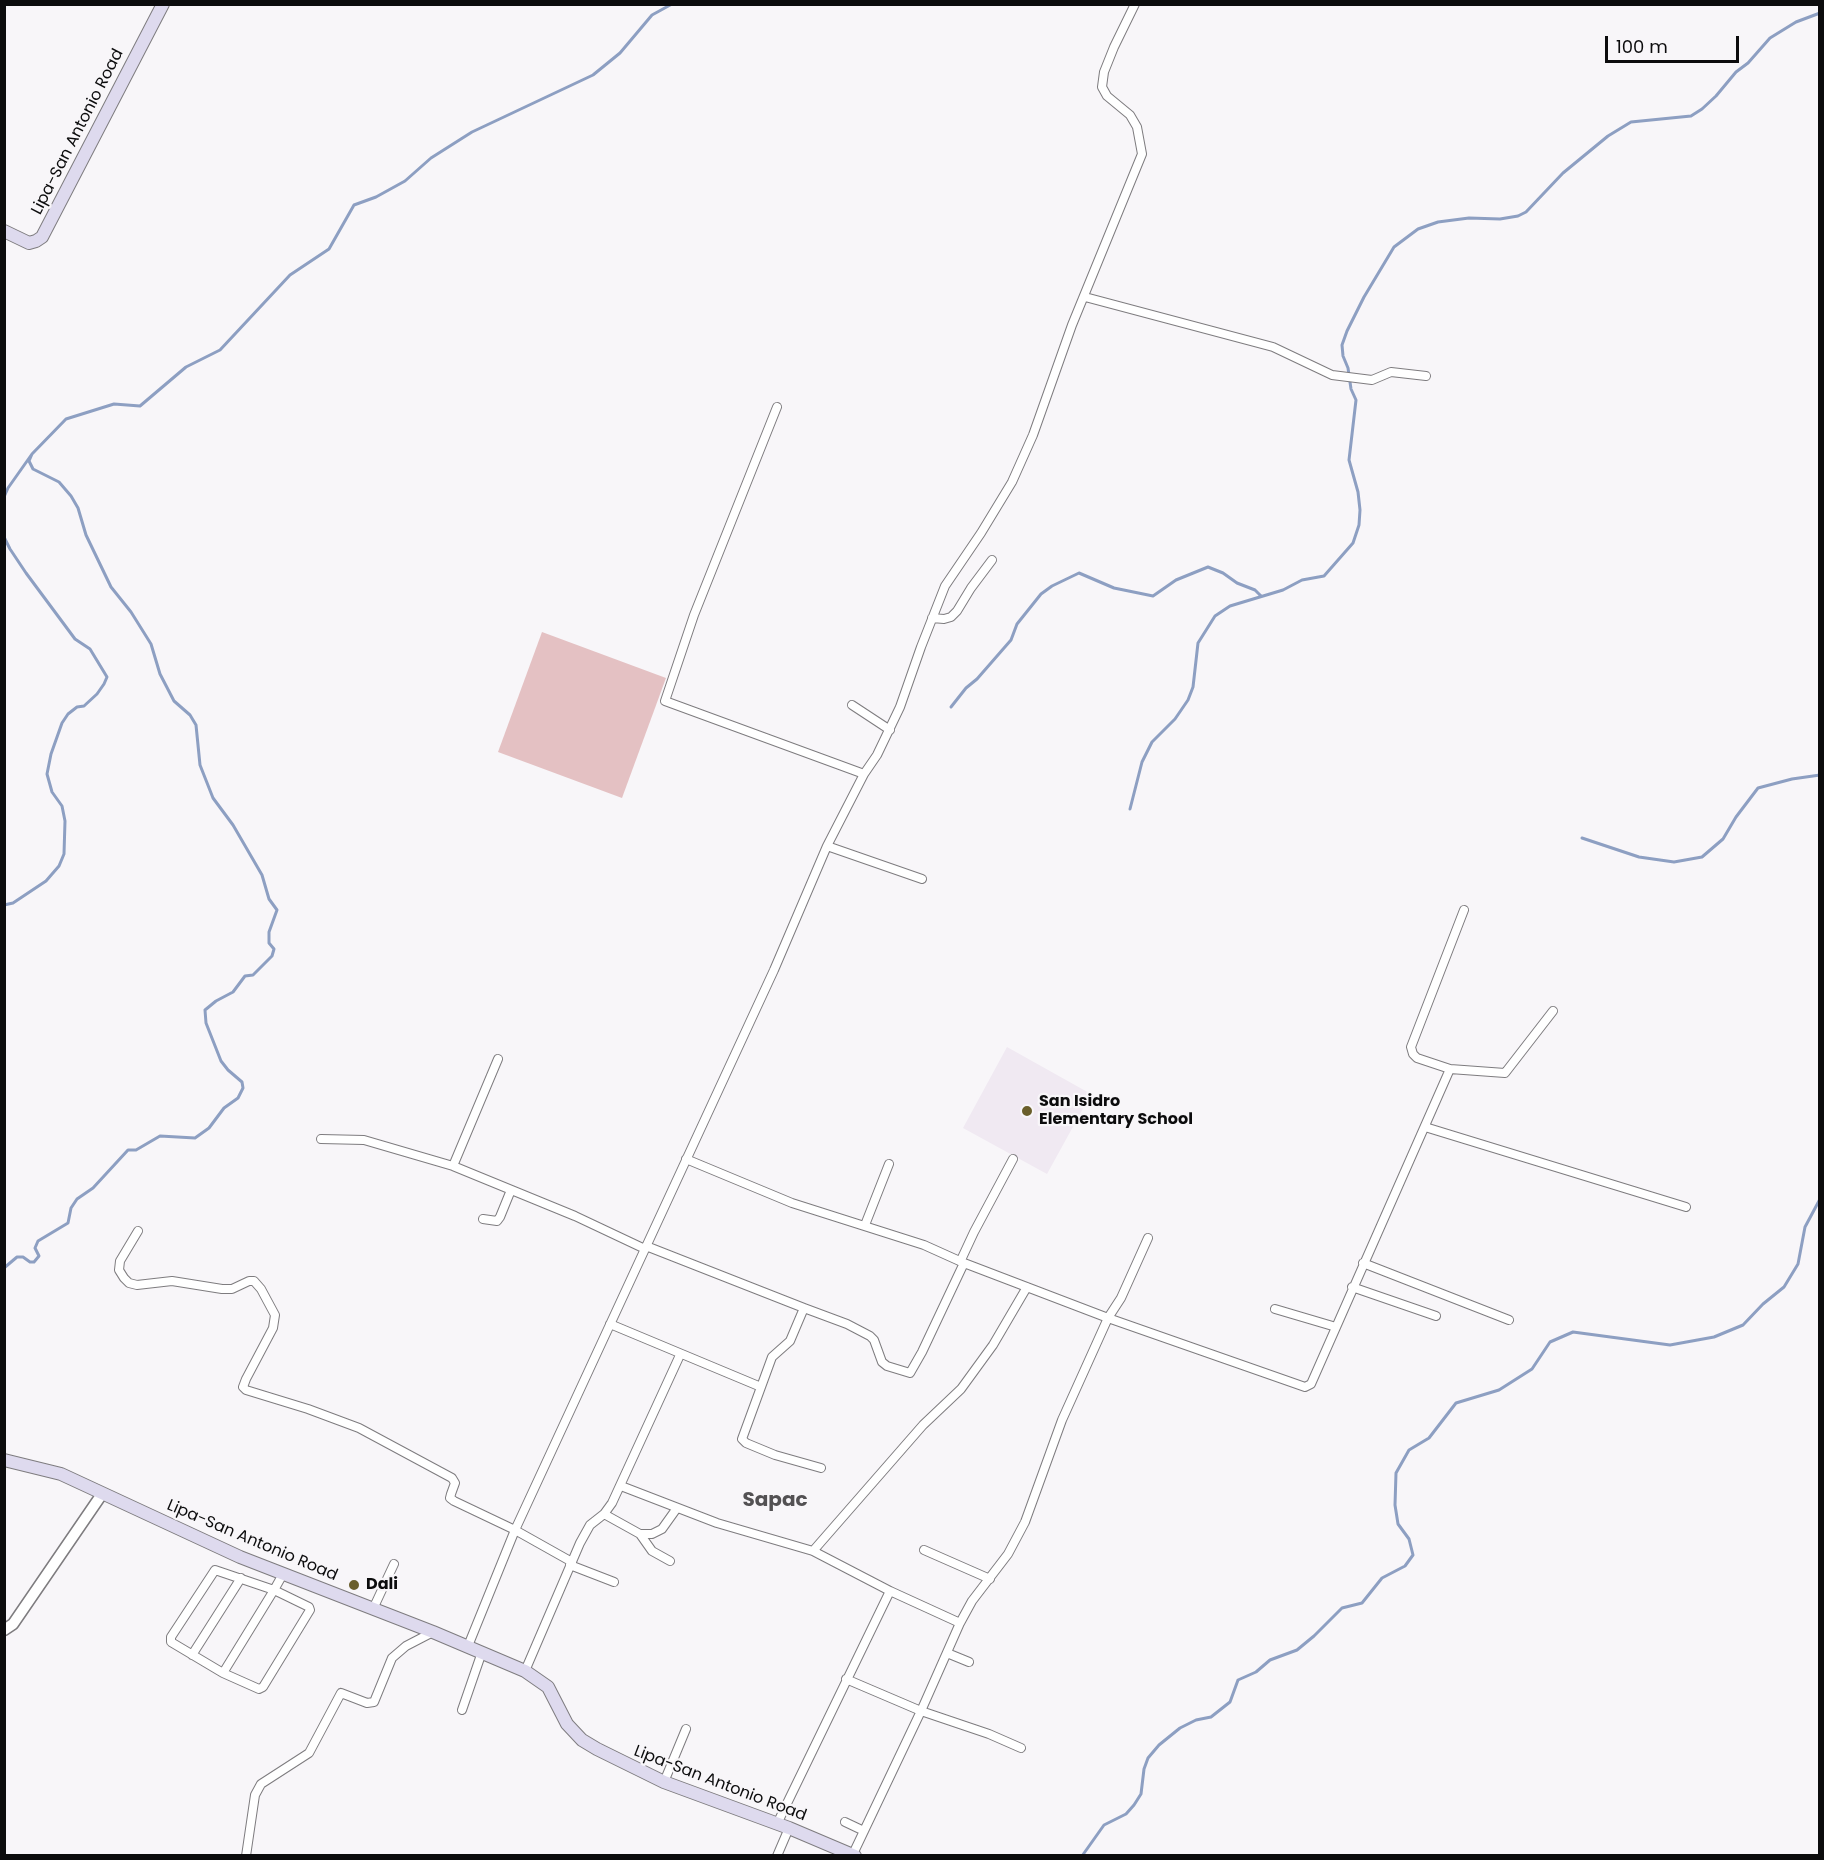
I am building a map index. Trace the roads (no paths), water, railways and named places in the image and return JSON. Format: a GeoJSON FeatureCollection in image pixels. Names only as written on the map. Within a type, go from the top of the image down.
{"type":"FeatureCollection","features":[{"type":"Feature","properties":{"kind":"main road","name":"Lipa-San Antonio Road"},"geometry":{"type":"LineString","coordinates":[[4,231],[29,243],[36,242],[42,237],[163,4]]}},
{"type":"Feature","properties":{"kind":"main road","name":"Lipa-San Antonio Road"},"geometry":{"type":"LineString","coordinates":[[4,1461],[61,1473],[240,1557],[433,1632],[525,1671],[548,1687],[567,1724],[582,1740],[664,1782],[854,1855]]}},
{"type":"Feature","properties":{"kind":"street"},"geometry":{"type":"LineString","coordinates":[[468,1646],[515,1530],[774,970],[827,846],[864,774],[878,755],[890,730],[945,586],[1012,482],[1034,435],[1072,326],[1142,154],[1137,127],[1130,115],[1107,96],[1102,87],[1104,72],[1114,46],[1135,4]]}},
{"type":"Feature","properties":{"kind":"street"},"geometry":{"type":"LineString","coordinates":[[1084,297],[1274,347],[1325,372],[1372,381],[1391,372],[1426,376]]}},
{"type":"Feature","properties":{"kind":"street"},"geometry":{"type":"LineString","coordinates":[[777,407],[694,615],[665,701],[864,774]]}},
{"type":"Feature","properties":{"kind":"street"},"geometry":{"type":"LineString","coordinates":[[932,618],[951,617],[992,560]]}},
{"type":"Feature","properties":{"kind":"street"},"geometry":{"type":"LineString","coordinates":[[852,705],[890,730]]}},
{"type":"Feature","properties":{"kind":"street"},"geometry":{"type":"LineString","coordinates":[[827,846],[922,879]]}},
{"type":"Feature","properties":{"kind":"street"},"geometry":{"type":"LineString","coordinates":[[1464,910],[1411,1047],[1411,1051],[1417,1058],[1449,1069],[1505,1073],[1537,1035],[1553,1011]]}},
{"type":"Feature","properties":{"kind":"street"},"geometry":{"type":"LineString","coordinates":[[453,1167],[498,1059]]}},
{"type":"Feature","properties":{"kind":"street"},"geometry":{"type":"LineString","coordinates":[[686,1159],[792,1203],[865,1225],[1108,1318],[1305,1387],[1311,1384],[1449,1069]]}},
{"type":"Feature","properties":{"kind":"street"},"geometry":{"type":"LineString","coordinates":[[1425,1127],[1686,1208]]}},
{"type":"Feature","properties":{"kind":"street"},"geometry":{"type":"LineString","coordinates":[[321,1139],[372,1142],[453,1167],[511,1190],[646,1247],[847,1324],[874,1340],[882,1362],[887,1366],[910,1373],[963,1262],[974,1232],[1013,1159]]}},
{"type":"Feature","properties":{"kind":"street"},"geometry":{"type":"LineString","coordinates":[[865,1225],[889,1164]]}},
{"type":"Feature","properties":{"kind":"street"},"geometry":{"type":"LineString","coordinates":[[483,1219],[497,1221],[500,1218],[511,1190]]}},
{"type":"Feature","properties":{"kind":"street"},"geometry":{"type":"LineString","coordinates":[[138,1231],[120,1261],[119,1269],[129,1283],[146,1285],[172,1281],[232,1289],[254,1281],[261,1289],[275,1315],[273,1328],[246,1379],[243,1387],[246,1390],[359,1428],[452,1478],[455,1483],[450,1498],[454,1501],[515,1530],[571,1564],[614,1582]]}},
{"type":"Feature","properties":{"kind":"street"},"geometry":{"type":"LineString","coordinates":[[854,1855],[960,1623],[972,1601],[1008,1554],[1025,1522],[1062,1420],[1108,1318],[1148,1238]]}},
{"type":"Feature","properties":{"kind":"street"},"geometry":{"type":"LineString","coordinates":[[1363,1263],[1509,1320]]}},
{"type":"Feature","properties":{"kind":"street"},"geometry":{"type":"LineString","coordinates":[[813,1551],[922,1425],[961,1389],[993,1345],[1027,1287]]}},
{"type":"Feature","properties":{"kind":"street"},"geometry":{"type":"LineString","coordinates":[[1353,1287],[1436,1316]]}},
{"type":"Feature","properties":{"kind":"street"},"geometry":{"type":"LineString","coordinates":[[804,1308],[790,1341],[772,1358],[742,1438],[746,1443],[775,1455],[821,1468]]}},
{"type":"Feature","properties":{"kind":"street"},"geometry":{"type":"LineString","coordinates":[[1275,1309],[1336,1327]]}},
{"type":"Feature","properties":{"kind":"street"},"geometry":{"type":"LineString","coordinates":[[610,1324],[761,1387]]}},
{"type":"Feature","properties":{"kind":"street"},"geometry":{"type":"LineString","coordinates":[[525,1671],[590,1525],[604,1515],[621,1486],[680,1355]]}},
{"type":"Feature","properties":{"kind":"street"},"geometry":{"type":"LineString","coordinates":[[621,1486],[717,1524],[813,1551],[890,1591],[960,1623]]}},
{"type":"Feature","properties":{"kind":"street"},"geometry":{"type":"LineString","coordinates":[[4,1630],[13,1624],[102,1494]]}},
{"type":"Feature","properties":{"kind":"street"},"geometry":{"type":"LineString","coordinates":[[640,1534],[652,1534],[662,1529],[677,1508]]}},
{"type":"Feature","properties":{"kind":"street"},"geometry":{"type":"LineString","coordinates":[[604,1515],[640,1534],[652,1551],[670,1562]]}},
{"type":"Feature","properties":{"kind":"street"},"geometry":{"type":"LineString","coordinates":[[924,1550],[990,1579]]}},
{"type":"Feature","properties":{"kind":"street"},"geometry":{"type":"LineString","coordinates":[[373,1610],[394,1564]]}},
{"type":"Feature","properties":{"kind":"street"},"geometry":{"type":"LineString","coordinates":[[215,1570],[274,1590],[309,1607],[310,1610],[259,1689],[223,1673],[171,1642],[171,1637],[215,1570]]}},
{"type":"Feature","properties":{"kind":"street"},"geometry":{"type":"LineString","coordinates":[[223,1673],[283,1574]]}},
{"type":"Feature","properties":{"kind":"street"},"geometry":{"type":"LineString","coordinates":[[192,1655],[241,1578]]}},
{"type":"Feature","properties":{"kind":"street"},"geometry":{"type":"LineString","coordinates":[[777,1856],[783,1826],[846,1679],[890,1591]]}},
{"type":"Feature","properties":{"kind":"street"},"geometry":{"type":"LineString","coordinates":[[246,1856],[255,1795],[261,1784],[309,1753],[341,1693],[367,1703],[374,1702],[392,1658],[406,1646],[433,1632]]}},
{"type":"Feature","properties":{"kind":"street"},"geometry":{"type":"LineString","coordinates":[[462,1710],[482,1652]]}},
{"type":"Feature","properties":{"kind":"street"},"geometry":{"type":"LineString","coordinates":[[947,1653],[969,1662]]}},
{"type":"Feature","properties":{"kind":"street"},"geometry":{"type":"LineString","coordinates":[[846,1679],[921,1711],[989,1734],[1021,1748]]}},
{"type":"Feature","properties":{"kind":"street"},"geometry":{"type":"LineString","coordinates":[[664,1782],[686,1729]]}},
{"type":"Feature","properties":{"kind":"street"},"geometry":{"type":"LineString","coordinates":[[845,1822],[864,1831]]}},
{"type":"Feature","properties":{"kind":"waterway"},"geometry":{"type":"LineString","coordinates":[[4,497],[32,454],[66,419],[114,404],[140,406],[186,367],[220,350],[290,275],[329,249],[354,205],[376,197],[405,181],[431,158],[472,132],[593,75],[620,53],[652,15],[672,4]]}},
{"type":"Feature","properties":{"kind":"waterway"},"geometry":{"type":"LineString","coordinates":[[1130,809],[1142,762],[1152,742],[1175,719],[1188,700],[1193,687],[1198,643],[1215,616],[1230,606],[1283,590],[1302,580],[1324,576],[1353,543],[1359,525],[1360,510],[1358,492],[1349,460],[1356,400],[1351,389],[1342,345],[1364,297],[1394,247],[1418,229],[1438,222],[1469,218],[1500,219],[1526,212],[1563,173],[1608,136],[1631,122],[1691,116],[1716,96],[1770,38],[1796,22],[1820,13]]}},
{"type":"Feature","properties":{"kind":"waterway"},"geometry":{"type":"LineString","coordinates":[[4,1268],[17,1257],[34,1262],[39,1256],[35,1248],[38,1241],[68,1223],[71,1208],[77,1199],[93,1188],[128,1150],[136,1150],[160,1136],[195,1138],[209,1128],[224,1108],[238,1098],[243,1088],[242,1082],[221,1061],[206,1023],[205,1010],[233,992],[245,976],[253,975],[272,956],[274,949],[269,943],[269,932],[277,910],[269,899],[262,875],[233,825],[213,798],[200,765],[196,725],[190,715],[174,701],[160,674],[151,644],[131,612],[111,587],[86,535],[78,508],[71,496],[59,482],[33,469],[29,461],[32,454]]}},
{"type":"Feature","properties":{"kind":"waterway"},"geometry":{"type":"LineString","coordinates":[[4,537],[26,573],[75,639],[90,649],[107,677],[97,694],[84,706],[77,707],[68,714],[62,723],[51,754],[47,774],[52,792],[62,806],[65,821],[64,854],[59,866],[46,881],[13,903],[4,905]]}},
{"type":"Feature","properties":{"kind":"waterway"},"geometry":{"type":"LineString","coordinates":[[951,707],[1011,640],[1017,624],[1041,594],[1079,573],[1114,588],[1153,596],[1176,580],[1208,567],[1255,590],[1261,596]]}},
{"type":"Feature","properties":{"kind":"waterway"},"geometry":{"type":"LineString","coordinates":[[1582,838],[1639,857],[1674,862],[1702,857],[1723,839],[1758,788],[1792,779],[1820,775]]}},
{"type":"Feature","properties":{"kind":"waterway"},"geometry":{"type":"LineString","coordinates":[[1082,1856],[1104,1825],[1126,1814],[1134,1805],[1141,1794],[1144,1769],[1148,1758],[1159,1745],[1180,1728],[1196,1720],[1211,1717],[1230,1702],[1238,1680],[1256,1672],[1270,1660],[1297,1650],[1342,1608],[1362,1603],[1382,1578],[1405,1566],[1413,1555],[1409,1539],[1398,1524],[1395,1505],[1396,1473],[1409,1450],[1429,1438],[1456,1403],[1499,1390],[1532,1369],[1550,1342],[1573,1332],[1670,1345],[1714,1337],[1743,1325],[1763,1304],[1784,1287],[1798,1264],[1805,1227],[1820,1199]]}},
{"type":"Feature","properties":{"kind":"place","name":"San Isidro Elementary School"},"geometry":{"type":"Point","coordinates":[1027,1111]}},
{"type":"Feature","properties":{"kind":"place","name":"Dali"},"geometry":{"type":"Point","coordinates":[354,1585]}},
{"type":"Feature","properties":{"kind":"district","name":"Sapac"},"geometry":{"type":"Point","coordinates":[775,1501]}}]}
